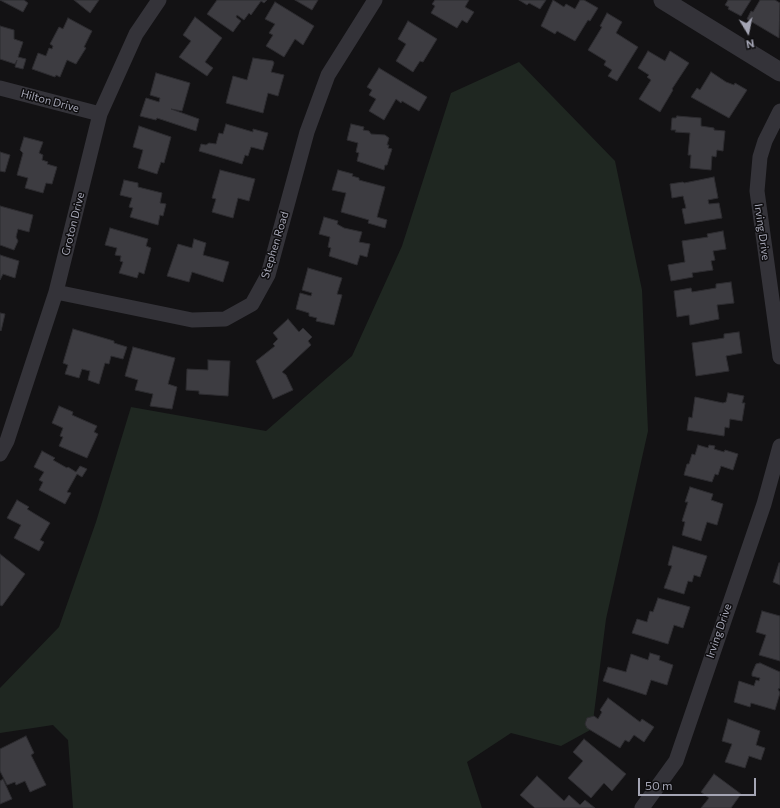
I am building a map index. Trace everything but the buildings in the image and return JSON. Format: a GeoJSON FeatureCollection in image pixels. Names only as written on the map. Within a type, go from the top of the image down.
{"type":"FeatureCollection","features":[{"type":"Feature","properties":{"kind":"street","name":"Groton Drive"},"geometry":{"type":"LineString","coordinates":[[0,454],[7,441],[56,292],[100,114],[136,34],[159,0]]}},
{"type":"Feature","properties":{"kind":"street","name":"Stephen Road"},"geometry":{"type":"LineString","coordinates":[[56,292],[192,320],[225,319],[252,304],[268,275],[307,132],[328,75],[374,0]]}},
{"type":"Feature","properties":{"kind":"street"},"geometry":{"type":"LineString","coordinates":[[663,0],[780,72]]}},
{"type":"Feature","properties":{"kind":"street","name":"Hilton Drive"},"geometry":{"type":"LineString","coordinates":[[0,88],[100,114]]}},
{"type":"Feature","properties":{"kind":"street","name":"Irving Drive"},"geometry":{"type":"LineString","coordinates":[[780,111],[772,125],[760,157],[757,191],[780,357]]}},
{"type":"Feature","properties":{"kind":"street","name":"Irving Drive"},"geometry":{"type":"LineString","coordinates":[[642,808],[676,761],[764,504],[780,446]]}},
{"type":"Feature","properties":{"kind":"shaded area"},"geometry":{"type":"Polygon","coordinates":[[[519,62],[615,161],[642,290],[648,431],[606,619],[592,729],[561,746],[511,733],[467,762],[482,808],[73,808],[68,740],[53,725],[0,733],[0,688],[59,627],[96,522],[131,407],[266,431],[352,356],[402,246],[451,93],[519,62]]]}}]}
